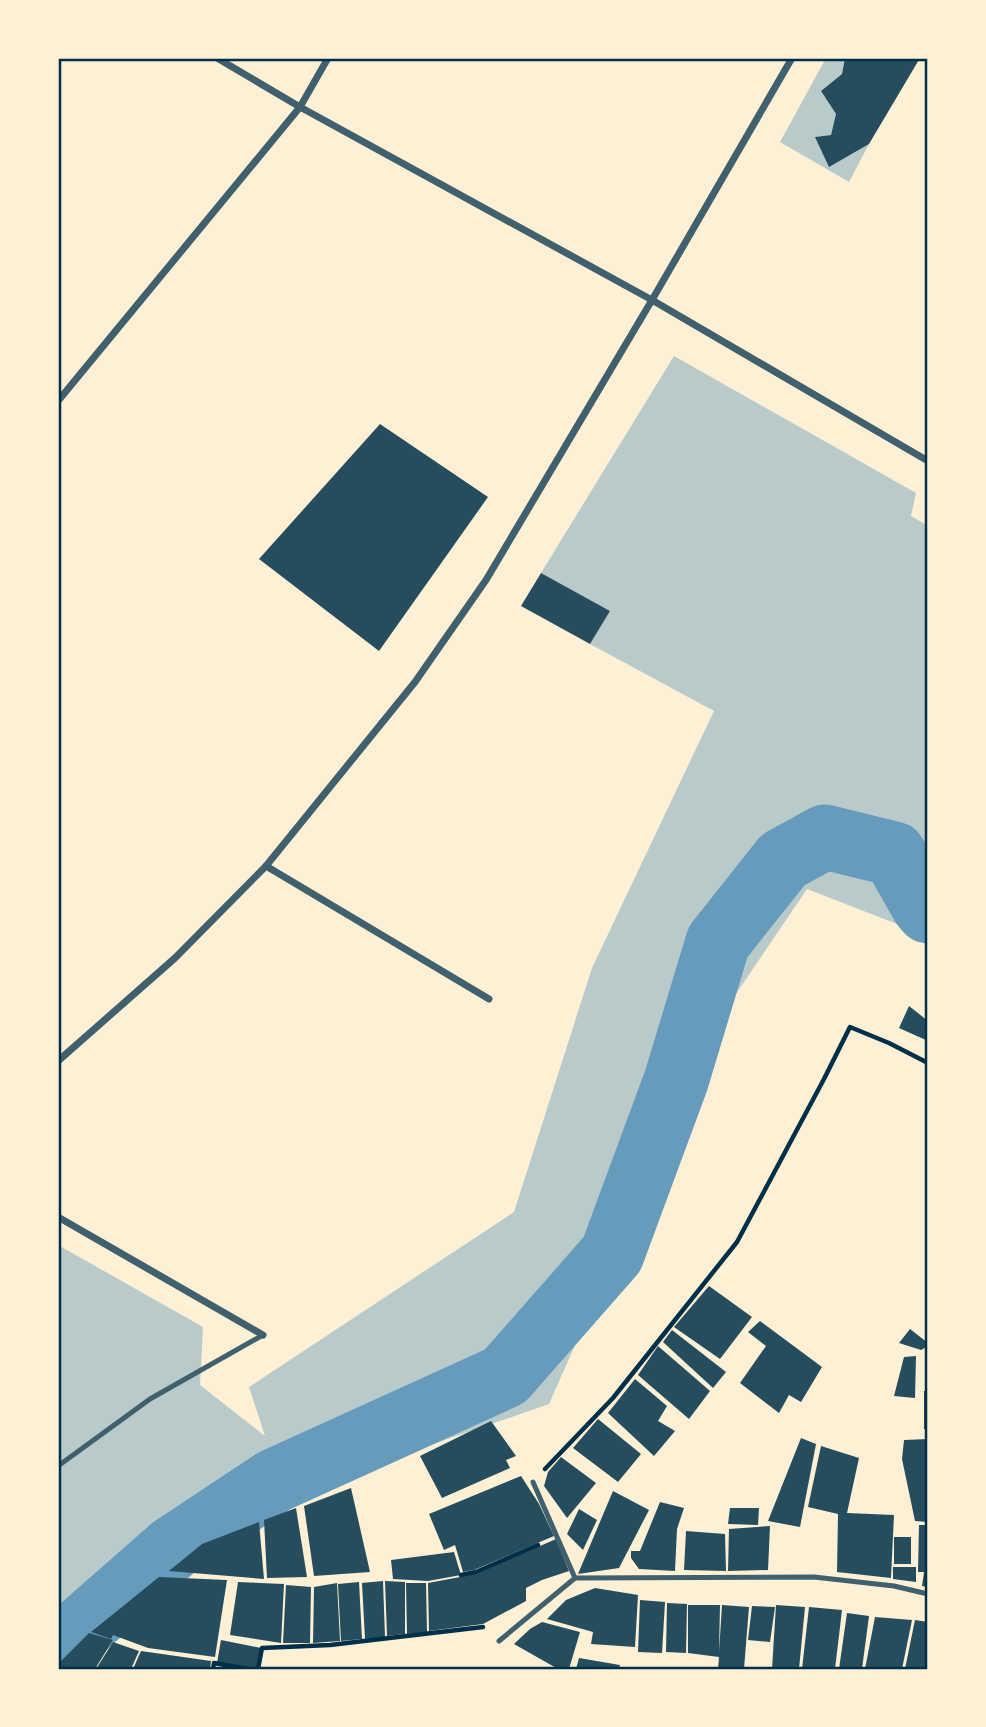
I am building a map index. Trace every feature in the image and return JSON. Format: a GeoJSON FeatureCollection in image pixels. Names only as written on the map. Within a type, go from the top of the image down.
{"type":"FeatureCollection","features":[{"type":"Feature","properties":{"kind":"street"},"geometry":{"type":"LineString","coordinates":[[217,58],[300,107],[652,300],[928,461]]}},
{"type":"Feature","properties":{"kind":"street"},"geometry":{"type":"LineString","coordinates":[[58,401],[300,107],[328,58]]}},
{"type":"Feature","properties":{"kind":"street"},"geometry":{"type":"LineString","coordinates":[[58,1061],[175,958],[266,866],[415,682],[486,580],[792,58]]}},
{"type":"Feature","properties":{"kind":"street"},"geometry":{"type":"LineString","coordinates":[[266,866],[489,999]]}},
{"type":"Feature","properties":{"kind":"street"},"geometry":{"type":"LineString","coordinates":[[58,1216],[263,1335]]}},
{"type":"Feature","properties":{"kind":"lane"},"geometry":{"type":"LineString","coordinates":[[58,1466],[150,1399],[263,1335]]}},
{"type":"Feature","properties":{"kind":"lane"},"geometry":{"type":"LineString","coordinates":[[533,1482],[575,1578]]}},
{"type":"Feature","properties":{"kind":"lane"},"geometry":{"type":"LineString","coordinates":[[499,1641],[575,1578],[814,1577],[928,1594]]}},
{"type":"Feature","properties":{"kind":"path"},"geometry":{"type":"LineString","coordinates":[[533,1482],[613,1398],[737,1241],[850,1027],[928,1063]]}},
{"type":"Feature","properties":{"kind":"path"},"geometry":{"type":"LineString","coordinates":[[461,1575],[476,1572],[542,1543]]}},
{"type":"Feature","properties":{"kind":"path"},"geometry":{"type":"LineString","coordinates":[[258,1669],[262,1648],[330,1645],[487,1627]]}},
{"type":"Feature","properties":{"kind":"path"},"geometry":{"type":"LineString","coordinates":[[213,1669],[214,1663],[248,1669]]}},
{"type":"Feature","properties":{"kind":"shaded area"},"geometry":{"type":"Polygon","coordinates":[[[826,58],[845,58],[842,74],[821,91],[836,114],[831,135],[816,137],[869,144],[849,182],[780,142],[826,58]]]}},
{"type":"Feature","properties":{"kind":"shaded area"},"geometry":{"type":"Polygon","coordinates":[[[674,356],[916,493],[911,516],[928,526],[928,936],[807,889],[719,1019],[549,1404],[285,1495],[271,1453],[58,1621],[58,1245],[203,1327],[200,1385],[265,1436],[249,1387],[514,1212],[592,968],[714,711],[590,644],[610,611],[541,573],[674,356]]]}},
{"type":"Feature","properties":{"kind":"building"},"geometry":{"type":"Polygon","coordinates":[[[845,58],[920,58],[869,144],[829,167],[815,137],[831,135],[836,114],[821,91],[842,74],[845,58]]]}},
{"type":"Feature","properties":{"kind":"building"},"geometry":{"type":"Polygon","coordinates":[[[380,424],[488,497],[379,651],[259,559],[380,424]]]}},
{"type":"Feature","properties":{"kind":"building"},"geometry":{"type":"Polygon","coordinates":[[[541,573],[610,611],[590,644],[521,606],[541,573]]]}},
{"type":"Feature","properties":{"kind":"building"},"geometry":{"type":"Polygon","coordinates":[[[909,1006],[928,1021],[928,1041],[899,1028],[909,1006]]]}},
{"type":"Feature","properties":{"kind":"building"},"geometry":{"type":"Polygon","coordinates":[[[709,1286],[752,1317],[720,1359],[674,1327],[709,1286]]]}},
{"type":"Feature","properties":{"kind":"building"},"geometry":{"type":"Polygon","coordinates":[[[760,1321],[822,1367],[801,1402],[789,1395],[779,1413],[740,1383],[766,1346],[748,1332],[760,1321]]]}},
{"type":"Feature","properties":{"kind":"building"},"geometry":{"type":"Polygon","coordinates":[[[910,1329],[928,1343],[928,1346],[921,1350],[899,1343],[910,1329]]]}},
{"type":"Feature","properties":{"kind":"building"},"geometry":{"type":"Polygon","coordinates":[[[672,1330],[726,1372],[713,1388],[663,1342],[672,1330]]]}},
{"type":"Feature","properties":{"kind":"building"},"geometry":{"type":"Polygon","coordinates":[[[658,1346],[710,1391],[689,1419],[638,1375],[658,1346]]]}},
{"type":"Feature","properties":{"kind":"building"},"geometry":{"type":"Polygon","coordinates":[[[916,1356],[915,1398],[894,1396],[904,1357],[916,1356]]]}},
{"type":"Feature","properties":{"kind":"building"},"geometry":{"type":"Polygon","coordinates":[[[635,1379],[667,1406],[658,1421],[675,1431],[654,1456],[608,1413],[635,1379]]]}},
{"type":"Feature","properties":{"kind":"building"},"geometry":{"type":"Polygon","coordinates":[[[924,1391],[928,1391],[928,1429],[924,1429],[924,1391]]]}},
{"type":"Feature","properties":{"kind":"building"},"geometry":{"type":"Polygon","coordinates":[[[598,1419],[641,1454],[618,1482],[573,1448],[598,1419]]]}},
{"type":"Feature","properties":{"kind":"building"},"geometry":{"type":"Polygon","coordinates":[[[491,1421],[516,1456],[506,1460],[510,1468],[442,1498],[420,1456],[491,1421]]]}},
{"type":"Feature","properties":{"kind":"building"},"geometry":{"type":"Polygon","coordinates":[[[801,1438],[816,1444],[800,1527],[768,1521],[801,1438]]]}},
{"type":"Feature","properties":{"kind":"building"},"geometry":{"type":"Polygon","coordinates":[[[928,1439],[928,1522],[915,1521],[902,1459],[904,1440],[928,1439]]]}},
{"type":"Feature","properties":{"kind":"building"},"geometry":{"type":"Polygon","coordinates":[[[821,1446],[859,1458],[847,1513],[894,1515],[891,1578],[837,1572],[838,1514],[808,1507],[821,1446]]]}},
{"type":"Feature","properties":{"kind":"building"},"geometry":{"type":"Polygon","coordinates":[[[561,1457],[596,1483],[567,1518],[544,1486],[548,1472],[561,1457]]]}},
{"type":"Feature","properties":{"kind":"building"},"geometry":{"type":"Polygon","coordinates":[[[521,1476],[539,1504],[554,1536],[474,1570],[463,1572],[455,1545],[444,1550],[429,1514],[521,1476]]]}},
{"type":"Feature","properties":{"kind":"building"},"geometry":{"type":"Polygon","coordinates":[[[351,1488],[370,1572],[314,1576],[304,1506],[351,1488]]]}},
{"type":"Feature","properties":{"kind":"building"},"geometry":{"type":"Polygon","coordinates":[[[613,1491],[649,1510],[619,1568],[578,1574],[613,1491]]]}},
{"type":"Feature","properties":{"kind":"building"},"geometry":{"type":"Polygon","coordinates":[[[660,1502],[684,1508],[677,1529],[675,1571],[639,1569],[631,1558],[631,1551],[640,1551],[660,1502]]]}},
{"type":"Feature","properties":{"kind":"building"},"geometry":{"type":"Polygon","coordinates":[[[296,1508],[307,1577],[267,1578],[264,1520],[296,1508]]]}},
{"type":"Feature","properties":{"kind":"building"},"geometry":{"type":"Polygon","coordinates":[[[730,1508],[759,1508],[758,1525],[728,1524],[730,1508]]]}},
{"type":"Feature","properties":{"kind":"building"},"geometry":{"type":"Polygon","coordinates":[[[579,1509],[597,1520],[583,1550],[567,1534],[579,1509]]]}},
{"type":"Feature","properties":{"kind":"building"},"geometry":{"type":"Polygon","coordinates":[[[259,1522],[264,1579],[169,1571],[202,1544],[259,1522]]]}},
{"type":"Feature","properties":{"kind":"building"},"geometry":{"type":"Polygon","coordinates":[[[919,1525],[928,1525],[928,1587],[922,1586],[924,1572],[918,1572],[919,1525]]]}},
{"type":"Feature","properties":{"kind":"building"},"geometry":{"type":"Polygon","coordinates":[[[770,1526],[768,1570],[728,1571],[729,1529],[770,1526]]]}},
{"type":"Feature","properties":{"kind":"building"},"geometry":{"type":"Polygon","coordinates":[[[686,1531],[725,1534],[726,1571],[684,1570],[686,1531]]]}},
{"type":"Feature","properties":{"kind":"building"},"geometry":{"type":"Polygon","coordinates":[[[894,1537],[911,1537],[911,1564],[894,1564],[894,1537]]]}},
{"type":"Feature","properties":{"kind":"building"},"geometry":{"type":"Polygon","coordinates":[[[556,1539],[569,1571],[526,1588],[526,1601],[483,1624],[429,1631],[428,1583],[476,1574],[556,1539]]]}},
{"type":"Feature","properties":{"kind":"building"},"geometry":{"type":"Polygon","coordinates":[[[454,1552],[461,1575],[428,1581],[393,1579],[391,1560],[454,1552]]]}},
{"type":"Feature","properties":{"kind":"building"},"geometry":{"type":"Polygon","coordinates":[[[893,1567],[916,1567],[916,1582],[893,1579],[893,1567]]]}},
{"type":"Feature","properties":{"kind":"building"},"geometry":{"type":"Polygon","coordinates":[[[159,1577],[227,1580],[215,1657],[148,1648],[113,1635],[111,1639],[91,1632],[159,1577]]]}},
{"type":"Feature","properties":{"kind":"building"},"geometry":{"type":"Polygon","coordinates":[[[383,1581],[385,1637],[365,1639],[362,1583],[383,1581]]]}},
{"type":"Feature","properties":{"kind":"building"},"geometry":{"type":"Polygon","coordinates":[[[385,1581],[405,1582],[405,1634],[387,1636],[385,1581]]]}},
{"type":"Feature","properties":{"kind":"building"},"geometry":{"type":"Polygon","coordinates":[[[238,1582],[284,1584],[281,1643],[230,1635],[238,1582]]]}},
{"type":"Feature","properties":{"kind":"building"},"geometry":{"type":"Polygon","coordinates":[[[359,1582],[362,1639],[341,1641],[338,1584],[359,1582]]]}},
{"type":"Feature","properties":{"kind":"building"},"geometry":{"type":"Polygon","coordinates":[[[337,1583],[340,1641],[313,1643],[314,1587],[337,1583]]]}},
{"type":"Feature","properties":{"kind":"building"},"geometry":{"type":"Polygon","coordinates":[[[406,1583],[426,1583],[427,1632],[407,1634],[406,1583]]]}},
{"type":"Feature","properties":{"kind":"building"},"geometry":{"type":"Polygon","coordinates":[[[286,1585],[311,1587],[310,1643],[283,1643],[286,1585]]]}},
{"type":"Feature","properties":{"kind":"building"},"geometry":{"type":"Polygon","coordinates":[[[595,1588],[638,1595],[635,1647],[591,1644],[593,1632],[547,1619],[566,1600],[595,1588]]]}},
{"type":"Feature","properties":{"kind":"building"},"geometry":{"type":"Polygon","coordinates":[[[640,1600],[665,1602],[662,1653],[638,1652],[640,1600]]]}},
{"type":"Feature","properties":{"kind":"building"},"geometry":{"type":"Polygon","coordinates":[[[667,1603],[687,1604],[686,1653],[666,1652],[667,1603]]]}},
{"type":"Feature","properties":{"kind":"building"},"geometry":{"type":"Polygon","coordinates":[[[688,1605],[720,1605],[719,1652],[722,1605],[749,1607],[744,1669],[718,1669],[719,1657],[688,1653],[688,1605]]]}},
{"type":"Feature","properties":{"kind":"building"},"geometry":{"type":"Polygon","coordinates":[[[776,1605],[805,1607],[799,1669],[772,1669],[776,1605]]]}},
{"type":"Feature","properties":{"kind":"building"},"geometry":{"type":"Polygon","coordinates":[[[752,1606],[775,1607],[770,1642],[748,1640],[752,1606]]]}},
{"type":"Feature","properties":{"kind":"building"},"geometry":{"type":"Polygon","coordinates":[[[809,1607],[842,1610],[835,1669],[802,1669],[809,1607]]]}},
{"type":"Feature","properties":{"kind":"building"},"geometry":{"type":"Polygon","coordinates":[[[847,1613],[869,1616],[862,1669],[839,1669],[847,1613]]]}},
{"type":"Feature","properties":{"kind":"building"},"geometry":{"type":"Polygon","coordinates":[[[875,1617],[912,1620],[902,1669],[865,1669],[875,1617]]]}},
{"type":"Feature","properties":{"kind":"building"},"geometry":{"type":"Polygon","coordinates":[[[915,1620],[928,1622],[928,1669],[905,1669],[915,1620]]]}},
{"type":"Feature","properties":{"kind":"building"},"geometry":{"type":"Polygon","coordinates":[[[542,1622],[580,1632],[569,1669],[558,1669],[514,1644],[542,1622]]]}},
{"type":"Feature","properties":{"kind":"building"},"geometry":{"type":"Polygon","coordinates":[[[89,1633],[113,1640],[95,1669],[58,1669],[58,1664],[89,1633]]]}},
{"type":"Feature","properties":{"kind":"building"},"geometry":{"type":"Polygon","coordinates":[[[221,1640],[261,1648],[258,1669],[217,1663],[221,1640]]]}},
{"type":"Feature","properties":{"kind":"building"},"geometry":{"type":"Polygon","coordinates":[[[113,1642],[139,1651],[131,1669],[96,1669],[113,1642]]]}},
{"type":"Feature","properties":{"kind":"building"},"geometry":{"type":"Polygon","coordinates":[[[141,1651],[211,1661],[210,1669],[133,1669],[141,1651]]]}},
{"type":"Feature","properties":{"kind":"building"},"geometry":{"type":"Polygon","coordinates":[[[579,1658],[620,1665],[619,1669],[576,1669],[579,1658]]]}},
{"type":"Feature","properties":{"kind":"waterway"},"geometry":{"type":"LineString","coordinates":[[58,1649],[173,1548],[274,1481],[505,1376],[612,1254],[676,1081],[718,942],[783,860],[825,837],[894,854],[928,911]]}}]}
